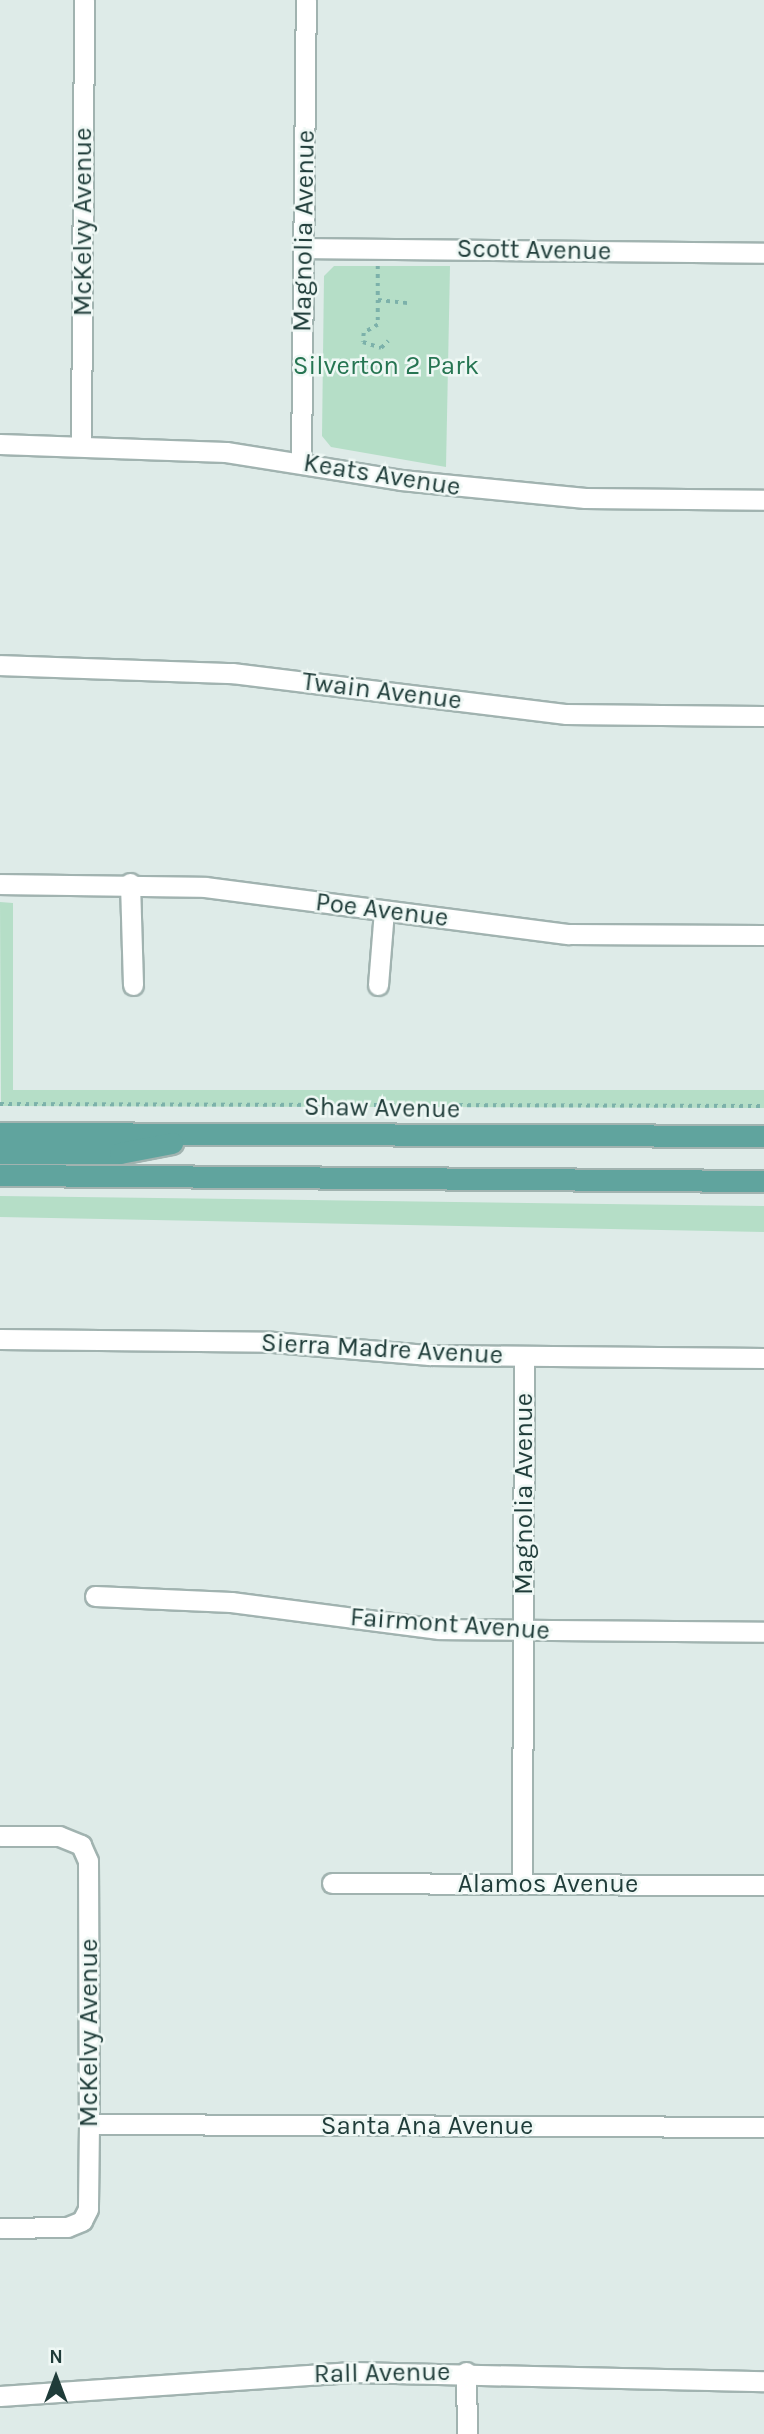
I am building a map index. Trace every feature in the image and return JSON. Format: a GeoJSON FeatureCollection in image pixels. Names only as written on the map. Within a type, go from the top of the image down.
{"type":"FeatureCollection","features":[{"type":"Feature","properties":{"kind":"main road","name":"Shaw Avenue"},"geometry":{"type":"LineString","coordinates":[[0,1133],[764,1136]]}},
{"type":"Feature","properties":{"kind":"main road"},"geometry":{"type":"LineString","coordinates":[[0,1153],[120,1153],[219,1134]]}},
{"type":"Feature","properties":{"kind":"main road"},"geometry":{"type":"LineString","coordinates":[[0,1175],[764,1181]]}},
{"type":"Feature","properties":{"kind":"street","name":"McKelvy Avenue"},"geometry":{"type":"LineString","coordinates":[[81,445],[84,0]]}},
{"type":"Feature","properties":{"kind":"street","name":"Magnolia Avenue"},"geometry":{"type":"LineString","coordinates":[[301,463],[306,0]]}},
{"type":"Feature","properties":{"kind":"street","name":"Scott Avenue"},"geometry":{"type":"LineString","coordinates":[[305,248],[764,253]]}},
{"type":"Feature","properties":{"kind":"street","name":"Keats Avenue"},"geometry":{"type":"LineString","coordinates":[[0,444],[226,452],[477,490],[585,498],[764,500]]}},
{"type":"Feature","properties":{"kind":"street","name":"Twain Avenue"},"geometry":{"type":"LineString","coordinates":[[0,665],[232,673],[566,714],[764,716]]}},
{"type":"Feature","properties":{"kind":"street","name":"Poe Avenue"},"geometry":{"type":"LineString","coordinates":[[0,884],[130,883],[205,887],[569,934],[764,935]]}},
{"type":"Feature","properties":{"kind":"street"},"geometry":{"type":"LineString","coordinates":[[130,883],[133,985]]}},
{"type":"Feature","properties":{"kind":"street"},"geometry":{"type":"LineString","coordinates":[[379,985],[384,911]]}},
{"type":"Feature","properties":{"kind":"street","name":"Sierra Madre Avenue"},"geometry":{"type":"LineString","coordinates":[[0,1339],[273,1342],[524,1357],[764,1358]]}},
{"type":"Feature","properties":{"kind":"street","name":"Magnolia Avenue"},"geometry":{"type":"LineString","coordinates":[[522,1884],[524,1357]]}},
{"type":"Feature","properties":{"kind":"street","name":"Fairmont Avenue"},"geometry":{"type":"LineString","coordinates":[[95,1595],[158,1595],[384,1625],[523,1631],[764,1632]]}},
{"type":"Feature","properties":{"kind":"street","name":"McKelvy Avenue"},"geometry":{"type":"LineString","coordinates":[[0,1836],[59,1836],[81,1845],[88,1861],[89,2124],[88,2209],[82,2221],[66,2227],[0,2228]]}},
{"type":"Feature","properties":{"kind":"street","name":"Alamos Avenue"},"geometry":{"type":"LineString","coordinates":[[332,1883],[764,1885]]}},
{"type":"Feature","properties":{"kind":"street","name":"Santa Ana Avenue"},"geometry":{"type":"LineString","coordinates":[[89,2124],[764,2127]]}},
{"type":"Feature","properties":{"kind":"street"},"geometry":{"type":"LineString","coordinates":[[466,2372],[467,2434]]}},
{"type":"Feature","properties":{"kind":"street","name":"Rall Avenue"},"geometry":{"type":"LineString","coordinates":[[0,2396],[245,2377],[466,2372],[764,2381]]}},
{"type":"Feature","properties":{"kind":"path"},"geometry":{"type":"LineString","coordinates":[[379,265],[378,325],[364,333],[363,342],[381,348],[387,341]]}},
{"type":"Feature","properties":{"kind":"path"},"geometry":{"type":"LineString","coordinates":[[378,300],[408,303]]}},
{"type":"Feature","properties":{"kind":"path"},"geometry":{"type":"LineString","coordinates":[[0,1104],[764,1106]]}},
{"type":"Feature","properties":{"kind":"green space","name":"Silverton 2 Park"},"geometry":{"type":"Polygon","coordinates":[[[334,266],[450,266],[446,467],[331,447],[322,436],[324,276],[334,266]]]}},
{"type":"Feature","properties":{"kind":"green space"},"geometry":{"type":"Polygon","coordinates":[[[0,902],[13,903],[13,1090],[764,1090],[764,1108],[1,1106],[0,902]]]}},
{"type":"Feature","properties":{"kind":"green space"},"geometry":{"type":"Polygon","coordinates":[[[0,1196],[764,1206],[764,1232],[0,1217],[0,1196]]]}}]}
